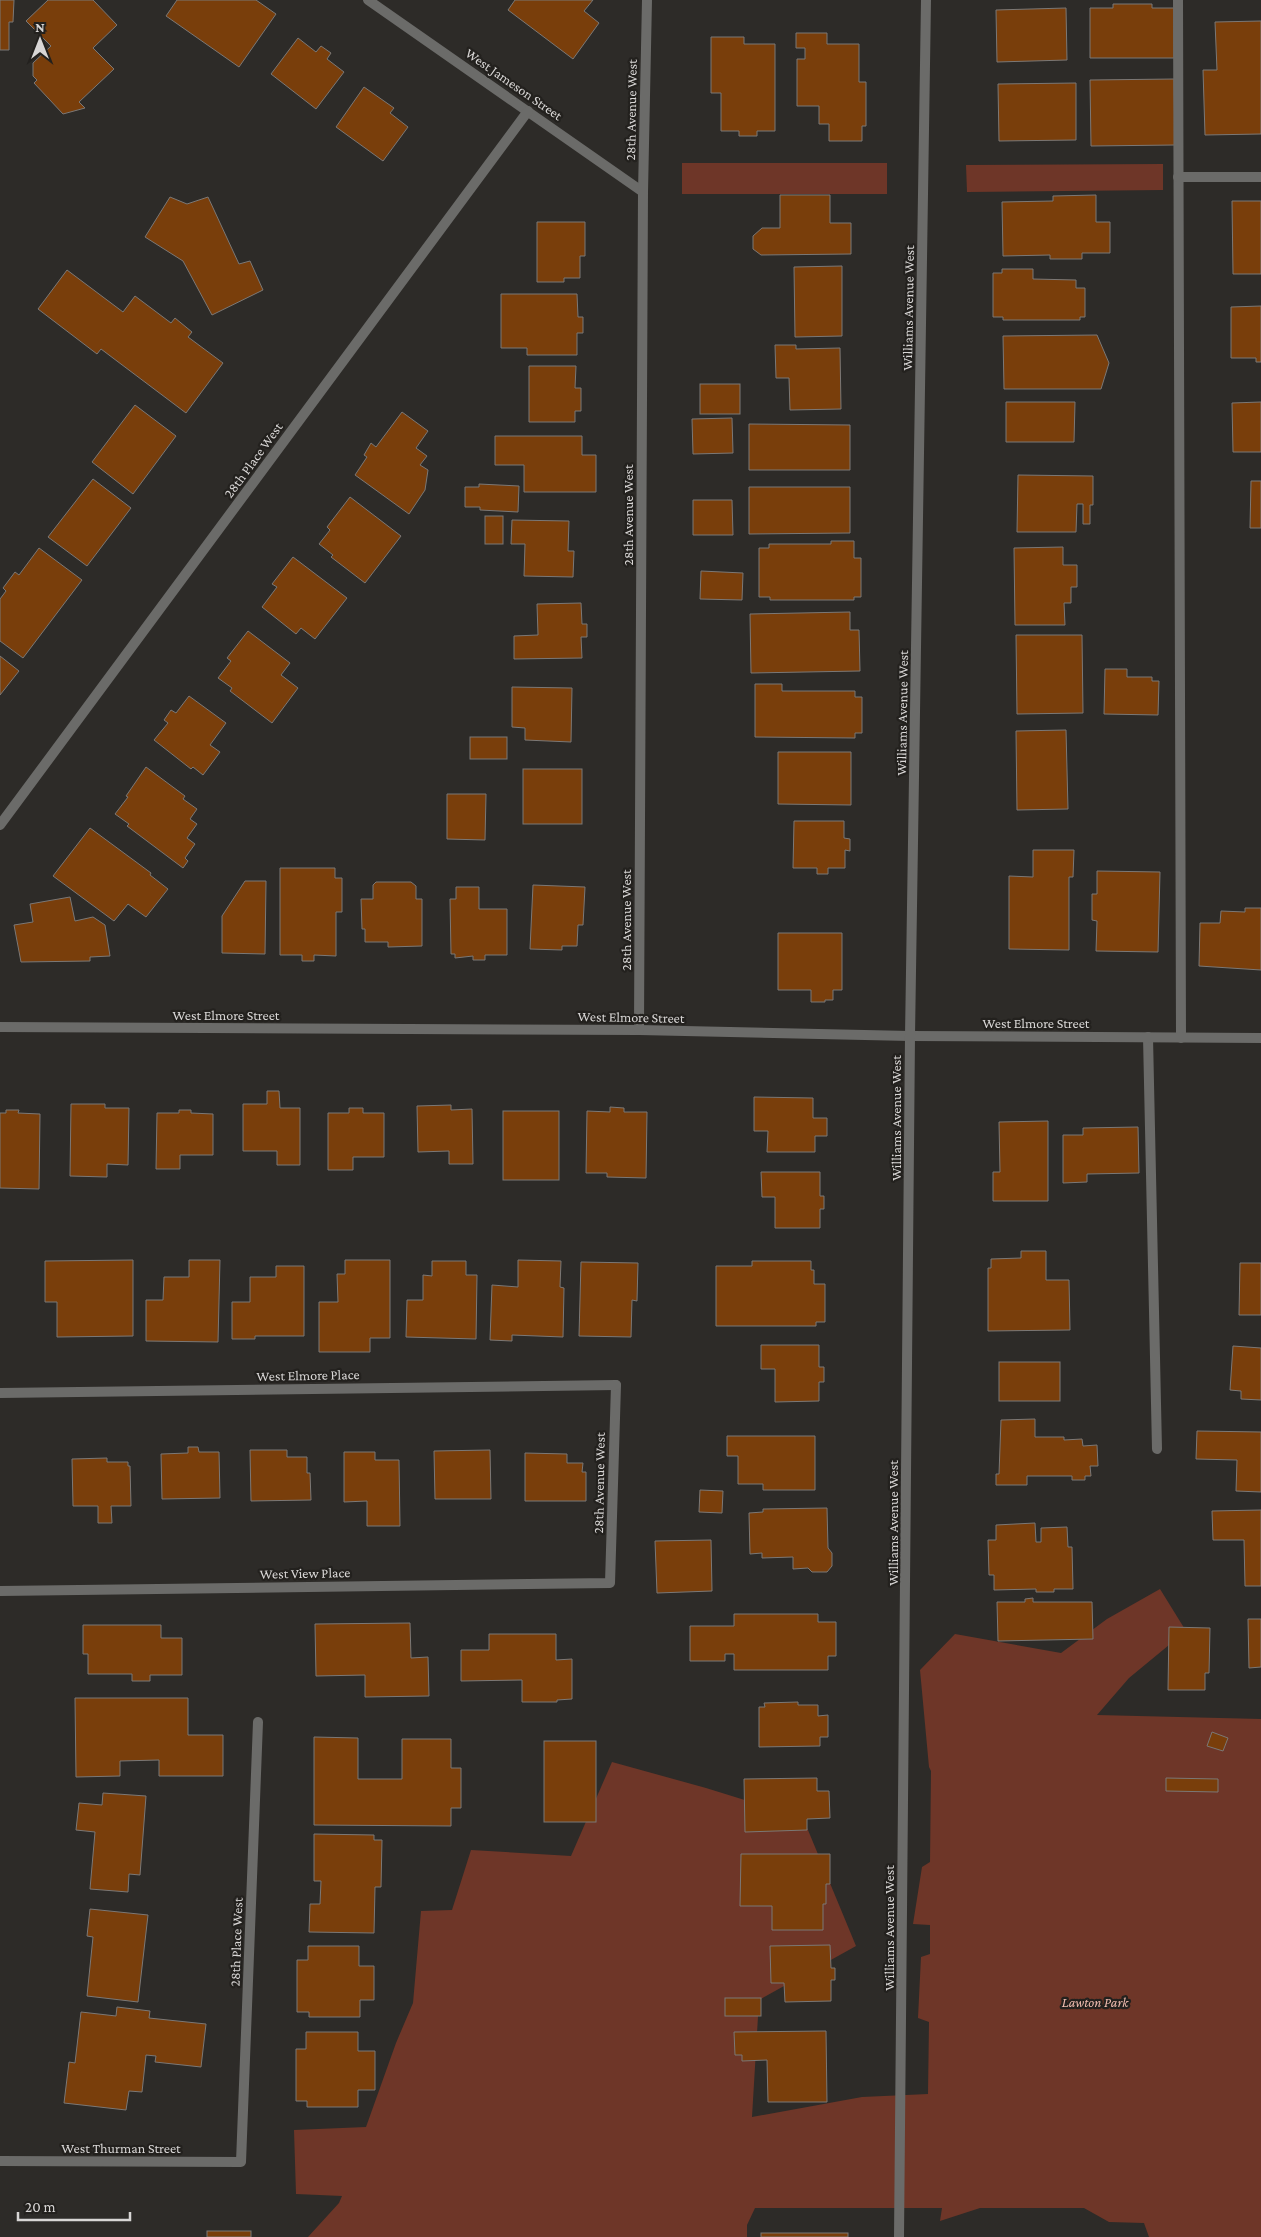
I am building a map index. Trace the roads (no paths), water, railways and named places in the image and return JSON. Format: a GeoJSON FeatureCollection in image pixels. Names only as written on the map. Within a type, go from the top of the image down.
{"type":"FeatureCollection","features":[{"type":"Feature","properties":{"kind":"street","name":"West Jameson Street"},"geometry":{"type":"LineString","coordinates":[[368,0],[643,192]]}},
{"type":"Feature","properties":{"kind":"street","name":"28th Avenue West"},"geometry":{"type":"LineString","coordinates":[[639,1030],[643,192],[646,0]]}},
{"type":"Feature","properties":{"kind":"street","name":"Williams Avenue West"},"geometry":{"type":"LineString","coordinates":[[900,2237],[910,1036],[926,0]]}},
{"type":"Feature","properties":{"kind":"street"},"geometry":{"type":"LineString","coordinates":[[1178,0],[1181,1038]]}},
{"type":"Feature","properties":{"kind":"street","name":"28th Place West"},"geometry":{"type":"LineString","coordinates":[[0,825],[528,111]]}},
{"type":"Feature","properties":{"kind":"street"},"geometry":{"type":"LineString","coordinates":[[1178,176],[1261,176]]}},
{"type":"Feature","properties":{"kind":"street","name":"West Elmore Street"},"geometry":{"type":"LineString","coordinates":[[0,1027],[639,1030],[910,1036],[1261,1038]]}},
{"type":"Feature","properties":{"kind":"street"},"geometry":{"type":"LineString","coordinates":[[1148,1037],[1157,1448]]}},
{"type":"Feature","properties":{"kind":"street","name":"28th Avenue West"},"geometry":{"type":"LineString","coordinates":[[610,1583],[616,1384]]}},
{"type":"Feature","properties":{"kind":"street","name":"West Elmore Place"},"geometry":{"type":"LineString","coordinates":[[0,1393],[616,1384]]}},
{"type":"Feature","properties":{"kind":"street","name":"West View Place"},"geometry":{"type":"LineString","coordinates":[[0,1591],[610,1583]]}},
{"type":"Feature","properties":{"kind":"street","name":"28th Place West"},"geometry":{"type":"LineString","coordinates":[[241,2162],[258,1722]]}},
{"type":"Feature","properties":{"kind":"street","name":"West Thurman Street"},"geometry":{"type":"LineString","coordinates":[[0,2161],[241,2162]]}},
{"type":"Feature","properties":{"kind":"park label","name":"Lawton Park"},"geometry":{"type":"Point","coordinates":[1095,2002]}}]}
